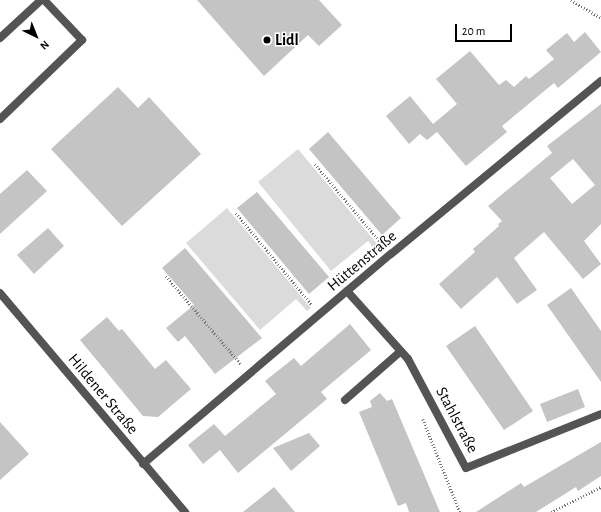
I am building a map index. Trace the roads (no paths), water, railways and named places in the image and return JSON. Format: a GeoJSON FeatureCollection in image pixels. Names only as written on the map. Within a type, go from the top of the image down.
{"type":"FeatureCollection","features":[{"type":"Feature","properties":{"kind":"street"},"geometry":{"type":"LineString","coordinates":[[0,38],[41,0]]}},
{"type":"Feature","properties":{"kind":"street"},"geometry":{"type":"LineString","coordinates":[[1,114],[82,40],[44,0]]}},
{"type":"Feature","properties":{"kind":"street","name":"Hüttenstraße"},"geometry":{"type":"LineString","coordinates":[[143,464],[250,375],[391,254],[601,81]]}},
{"type":"Feature","properties":{"kind":"street","name":"Stahlstraße"},"geometry":{"type":"LineString","coordinates":[[348,291],[408,359],[466,468],[601,414]]}},
{"type":"Feature","properties":{"kind":"street","name":"Hildener Straße"},"geometry":{"type":"LineString","coordinates":[[0,293],[185,512]]}},
{"type":"Feature","properties":{"kind":"street"},"geometry":{"type":"LineString","coordinates":[[345,400],[401,351]]}},
{"type":"Feature","properties":{"kind":"place","name":"Lidl"},"geometry":{"type":"Point","coordinates":[267,40]}}]}
